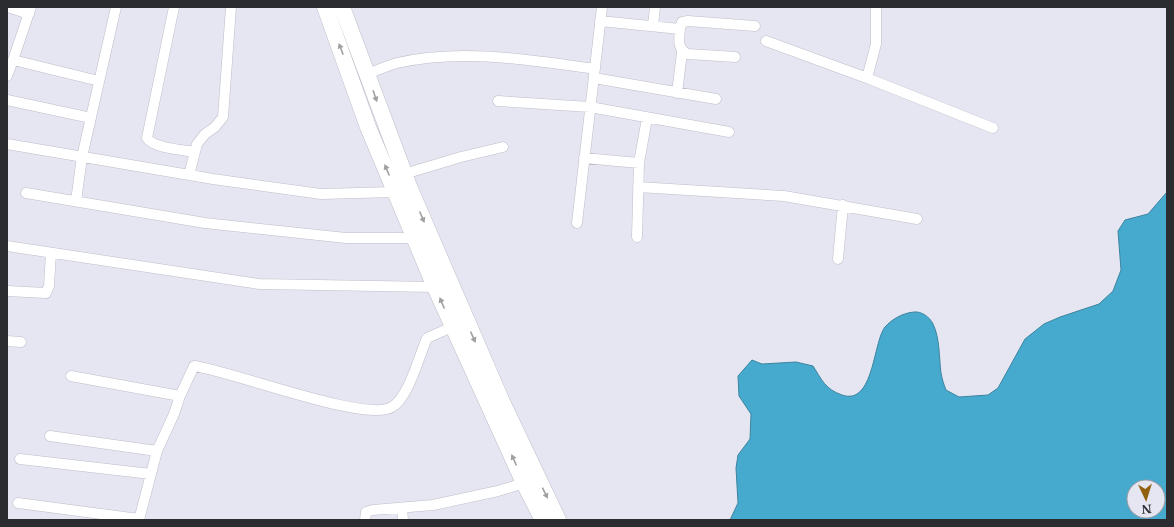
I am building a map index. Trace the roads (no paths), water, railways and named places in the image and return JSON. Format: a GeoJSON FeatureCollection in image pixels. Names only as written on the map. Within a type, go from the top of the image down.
{"type":"FeatureCollection","features":[{"type":"Feature","properties":{"kind":"highway"},"geometry":{"type":"LineString","coordinates":[[325,7],[350,73],[368,128],[435,287],[524,483],[543,520]]}},
{"type":"Feature","properties":{"kind":"highway"},"geometry":{"type":"LineString","coordinates":[[342,7],[404,174],[502,402],[558,520]]}},
{"type":"Feature","properties":{"kind":"highway"},"geometry":{"type":"LineString","coordinates":[[350,73],[366,70]]}},
{"type":"Feature","properties":{"kind":"street"},"geometry":{"type":"LineString","coordinates":[[7,76],[30,10],[8,7]]}},
{"type":"Feature","properties":{"kind":"street"},"geometry":{"type":"LineString","coordinates":[[76,201],[82,157],[116,7]]}},
{"type":"Feature","properties":{"kind":"street"},"geometry":{"type":"LineString","coordinates":[[174,7],[147,138],[149,142],[156,145],[195,152]]}},
{"type":"Feature","properties":{"kind":"street"},"geometry":{"type":"LineString","coordinates":[[190,175],[197,144],[205,134],[215,127],[224,117],[231,7]]}},
{"type":"Feature","properties":{"kind":"street"},"geometry":{"type":"LineString","coordinates":[[577,223],[602,7]]}},
{"type":"Feature","properties":{"kind":"street"},"geometry":{"type":"LineString","coordinates":[[652,26],[655,7]]}},
{"type":"Feature","properties":{"kind":"street"},"geometry":{"type":"LineString","coordinates":[[867,78],[876,44],[876,7]]}},
{"type":"Feature","properties":{"kind":"street"},"geometry":{"type":"LineString","coordinates":[[600,21],[680,29]]}},
{"type":"Feature","properties":{"kind":"street"},"geometry":{"type":"LineString","coordinates":[[677,93],[682,52],[679,41],[682,22],[688,21],[756,26]]}},
{"type":"Feature","properties":{"kind":"street"},"geometry":{"type":"LineString","coordinates":[[766,41],[867,78],[993,128]]}},
{"type":"Feature","properties":{"kind":"street"},"geometry":{"type":"LineString","coordinates":[[682,52],[688,54],[735,57]]}},
{"type":"Feature","properties":{"kind":"street"},"geometry":{"type":"LineString","coordinates":[[366,70],[420,59],[456,57],[504,58],[594,74],[677,93],[716,99]]}},
{"type":"Feature","properties":{"kind":"street"},"geometry":{"type":"LineString","coordinates":[[13,60],[99,81]]}},
{"type":"Feature","properties":{"kind":"street"},"geometry":{"type":"LineString","coordinates":[[7,100],[91,118]]}},
{"type":"Feature","properties":{"kind":"street"},"geometry":{"type":"LineString","coordinates":[[498,101],[590,108],[729,132]]}},
{"type":"Feature","properties":{"kind":"street"},"geometry":{"type":"LineString","coordinates":[[637,237],[639,163],[647,118]]}},
{"type":"Feature","properties":{"kind":"street"},"geometry":{"type":"LineString","coordinates":[[7,144],[190,175],[321,194],[395,192]]}},
{"type":"Feature","properties":{"kind":"street"},"geometry":{"type":"LineString","coordinates":[[404,174],[461,157],[503,147]]}},
{"type":"Feature","properties":{"kind":"street"},"geometry":{"type":"LineString","coordinates":[[584,158],[639,163]]}},
{"type":"Feature","properties":{"kind":"street"},"geometry":{"type":"LineString","coordinates":[[638,187],[784,196],[918,219]]}},
{"type":"Feature","properties":{"kind":"street"},"geometry":{"type":"LineString","coordinates":[[26,193],[205,223],[346,238],[415,238]]}},
{"type":"Feature","properties":{"kind":"street"},"geometry":{"type":"LineString","coordinates":[[838,259],[843,205]]}},
{"type":"Feature","properties":{"kind":"street"},"geometry":{"type":"LineString","coordinates":[[7,246],[258,284],[435,287]]}},
{"type":"Feature","properties":{"kind":"street"},"geometry":{"type":"LineString","coordinates":[[7,291],[46,293],[49,286],[51,253]]}},
{"type":"Feature","properties":{"kind":"street"},"geometry":{"type":"LineString","coordinates":[[18,503],[139,520],[157,451],[194,366],[342,405],[368,411],[381,411],[391,408],[399,401],[408,387],[427,338],[452,327]]}},
{"type":"Feature","properties":{"kind":"street"},"geometry":{"type":"LineString","coordinates":[[7,341],[21,342]]}},
{"type":"Feature","properties":{"kind":"street"},"geometry":{"type":"LineString","coordinates":[[71,376],[180,396]]}},
{"type":"Feature","properties":{"kind":"street"},"geometry":{"type":"LineString","coordinates":[[50,436],[157,451]]}},
{"type":"Feature","properties":{"kind":"street"},"geometry":{"type":"LineString","coordinates":[[20,459],[151,474]]}},
{"type":"Feature","properties":{"kind":"street"},"geometry":{"type":"LineString","coordinates":[[365,520],[366,512],[373,510],[433,505],[498,491],[524,483]]}},
{"type":"Feature","properties":{"kind":"street"},"geometry":{"type":"LineString","coordinates":[[402,508],[403,520]]}},
{"type":"Feature","properties":{"kind":"water"},"geometry":{"type":"Polygon","coordinates":[[[1167,192],[1167,520],[730,520],[738,503],[736,468],[738,455],[750,439],[751,414],[739,396],[738,376],[752,360],[762,364],[796,362],[813,366],[824,384],[836,393],[853,396],[861,391],[867,382],[881,335],[885,327],[898,317],[917,312],[928,317],[932,321],[938,342],[941,373],[946,390],[959,397],[988,395],[998,388],[1025,339],[1044,324],[1099,304],[1113,291],[1121,270],[1118,231],[1125,220],[1148,214],[1167,192]]]}}]}
